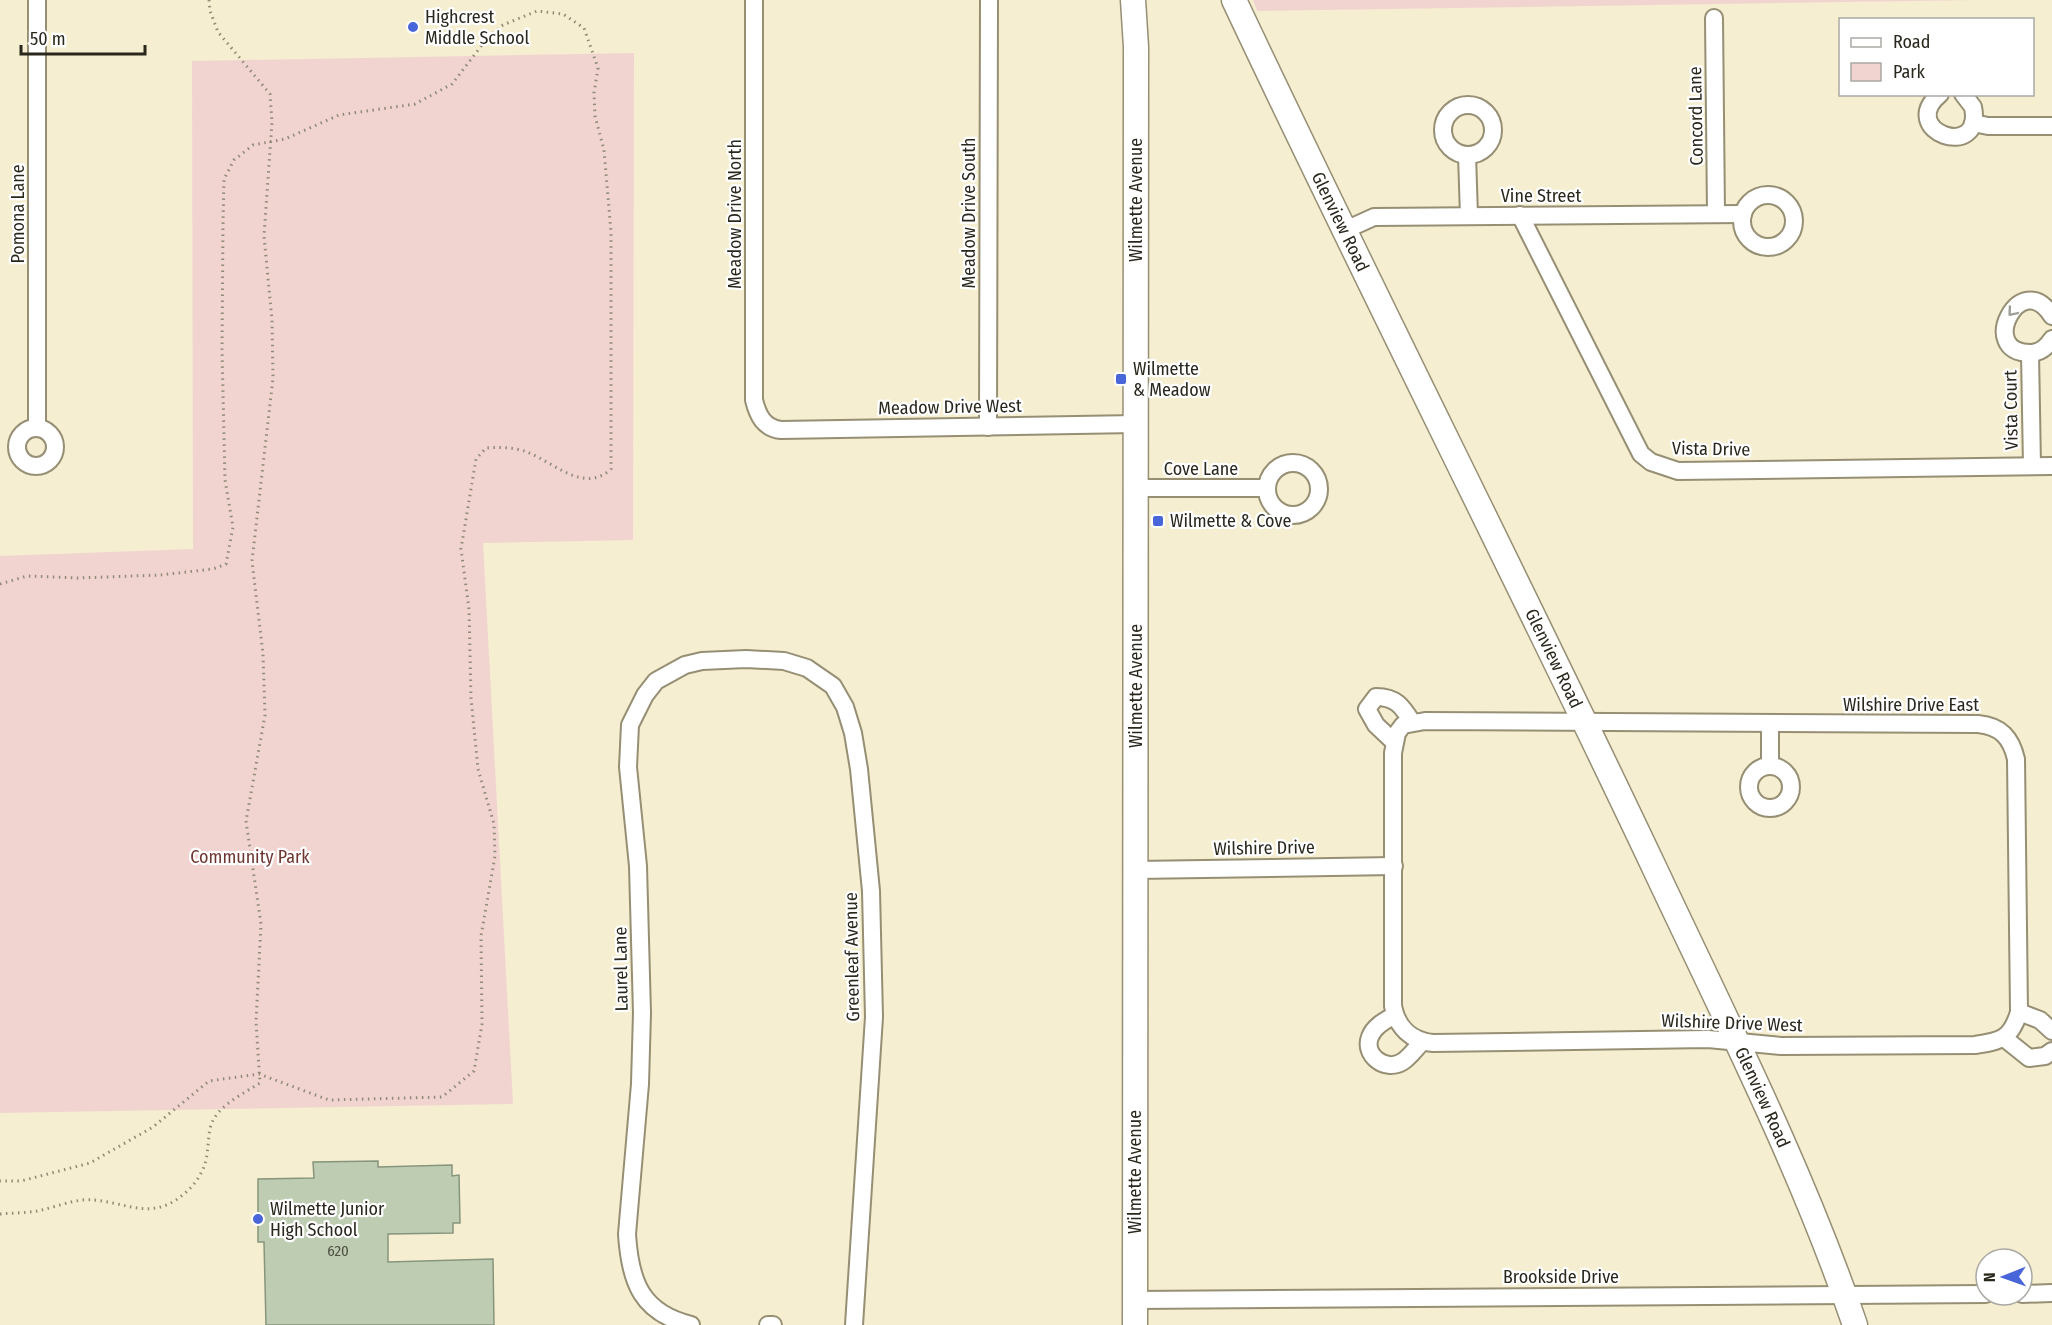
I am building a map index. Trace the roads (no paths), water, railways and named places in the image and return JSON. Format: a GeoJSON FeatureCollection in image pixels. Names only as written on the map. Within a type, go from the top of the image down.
{"type":"FeatureCollection","features":[{"type":"Feature","properties":{"kind":"main road","name":"Wilmette Avenue"},"geometry":{"type":"LineString","coordinates":[[1132,0],[1136,47],[1135,1325]]}},
{"type":"Feature","properties":{"kind":"main road","name":"Wilmette Avenue"},"geometry":{"type":"LineString","coordinates":[[1136,47],[1148,0]]}},
{"type":"Feature","properties":{"kind":"main road","name":"Glenview Road"},"geometry":{"type":"LineString","coordinates":[[1234,0],[1343,231],[1585,722],[1736,1041],[1808,1198],[1855,1325]]}},
{"type":"Feature","properties":{"kind":"street","name":"Pomona Lane"},"geometry":{"type":"LineString","coordinates":[[37,0],[37,428]]}},
{"type":"Feature","properties":{"kind":"street","name":"Meadow Drive North"},"geometry":{"type":"LineString","coordinates":[[754,0],[754,400],[759,418],[766,425]]}},
{"type":"Feature","properties":{"kind":"street","name":"Meadow Drive South"},"geometry":{"type":"LineString","coordinates":[[988,427],[989,0]]}},
{"type":"Feature","properties":{"kind":"street","name":"Concord Lane"},"geometry":{"type":"LineString","coordinates":[[1714,18],[1716,214]]}},
{"type":"Feature","properties":{"kind":"street"},"geometry":{"type":"LineString","coordinates":[[1938,96],[1928,114],[1929,121],[1937,133],[1943,136],[1958,137],[1970,129],[1973,123],[1973,107],[1965,96]]}},
{"type":"Feature","properties":{"kind":"street"},"geometry":{"type":"LineString","coordinates":[[1973,123],[1988,126],[2052,126]]}},
{"type":"Feature","properties":{"kind":"street"},"geometry":{"type":"LineString","coordinates":[[1467,155],[1469,216]]}},
{"type":"Feature","properties":{"kind":"street","name":"Vine Street"},"geometry":{"type":"LineString","coordinates":[[1343,231],[1374,217],[1743,213]]}},
{"type":"Feature","properties":{"kind":"street","name":"Vista Drive"},"geometry":{"type":"LineString","coordinates":[[1520,215],[1641,454],[1651,462],[1678,471],[2052,466]]}},
{"type":"Feature","properties":{"kind":"street","name":"Vista Court"},"geometry":{"type":"LineString","coordinates":[[2052,316],[2042,306],[2026,302],[2018,304],[2007,316],[2004,325],[2008,341],[2014,348],[2030,353],[2045,348],[2052,339]]}},
{"type":"Feature","properties":{"kind":"street","name":"Vista Court"},"geometry":{"type":"LineString","coordinates":[[2030,353],[2032,466]]}},
{"type":"Feature","properties":{"kind":"street","name":"Meadow Drive West"},"geometry":{"type":"LineString","coordinates":[[766,425],[781,430],[1136,424]]}},
{"type":"Feature","properties":{"kind":"street","name":"Cove Lane"},"geometry":{"type":"LineString","coordinates":[[1136,488],[1267,488]]}},
{"type":"Feature","properties":{"kind":"street","name":"Laurel Lane"},"geometry":{"type":"LineString","coordinates":[[692,1325],[674,1321],[655,1311],[634,1279],[628,1257],[627,1234],[639,1096],[642,1013],[638,866],[627,742],[637,709],[656,681],[685,665],[702,661],[746,659]]}},
{"type":"Feature","properties":{"kind":"street","name":"Greenleaf Avenue"},"geometry":{"type":"LineString","coordinates":[[746,659],[784,662],[807,668],[833,686],[845,707],[860,769],[871,891],[874,1017],[854,1325]]}},
{"type":"Feature","properties":{"kind":"street"},"geometry":{"type":"LineString","coordinates":[[1394,742],[1376,725],[1367,709],[1376,698],[1388,697],[1402,704],[1412,722],[1403,725],[1394,742],[1395,1015],[1406,1033],[1422,1042],[1402,1063],[1388,1065],[1375,1060],[1369,1049],[1370,1037],[1378,1026],[1395,1015]]}},
{"type":"Feature","properties":{"kind":"street","name":"Wilshire Drive East"},"geometry":{"type":"LineString","coordinates":[[1412,722],[1978,724],[1996,727],[2009,740],[2016,759],[2019,1012]]}},
{"type":"Feature","properties":{"kind":"street"},"geometry":{"type":"LineString","coordinates":[[1770,724],[1770,766]]}},
{"type":"Feature","properties":{"kind":"street","name":"Wilshire Drive"},"geometry":{"type":"LineString","coordinates":[[1136,870],[1394,866]]}},
{"type":"Feature","properties":{"kind":"street"},"geometry":{"type":"LineString","coordinates":[[2052,1031],[2040,1020],[2019,1012],[2012,1031],[2004,1038],[2030,1058],[2045,1056],[2052,1051]]}},
{"type":"Feature","properties":{"kind":"street","name":"Wilshire Drive West"},"geometry":{"type":"LineString","coordinates":[[1422,1042],[1736,1041],[1781,1046],[1975,1045],[2004,1038]]}},
{"type":"Feature","properties":{"kind":"street"},"geometry":{"type":"LineString","coordinates":[[2034,1294],[2052,1293]]}},
{"type":"Feature","properties":{"kind":"street","name":"Brookside Drive"},"geometry":{"type":"LineString","coordinates":[[1135,1300],[1974,1294]]}},
{"type":"Feature","properties":{"kind":"street"},"geometry":{"type":"LineString","coordinates":[[768,1325],[773,1325]]}},
{"type":"Feature","properties":{"kind":"place","name":"Highcrest Middle School"},"geometry":{"type":"Point","coordinates":[413,27]}},
{"type":"Feature","properties":{"kind":"place","name":"Wilmette & Meadow"},"geometry":{"type":"Point","coordinates":[1121,379]}},
{"type":"Feature","properties":{"kind":"place","name":"Wilmette & Cove"},"geometry":{"type":"Point","coordinates":[1158,521]}},
{"type":"Feature","properties":{"kind":"place","name":"Wilmette Junior High School"},"geometry":{"type":"Point","coordinates":[258,1219]}},
{"type":"Feature","properties":{"kind":"park label","name":"Community Park"},"geometry":{"type":"Point","coordinates":[250,857]}}]}
